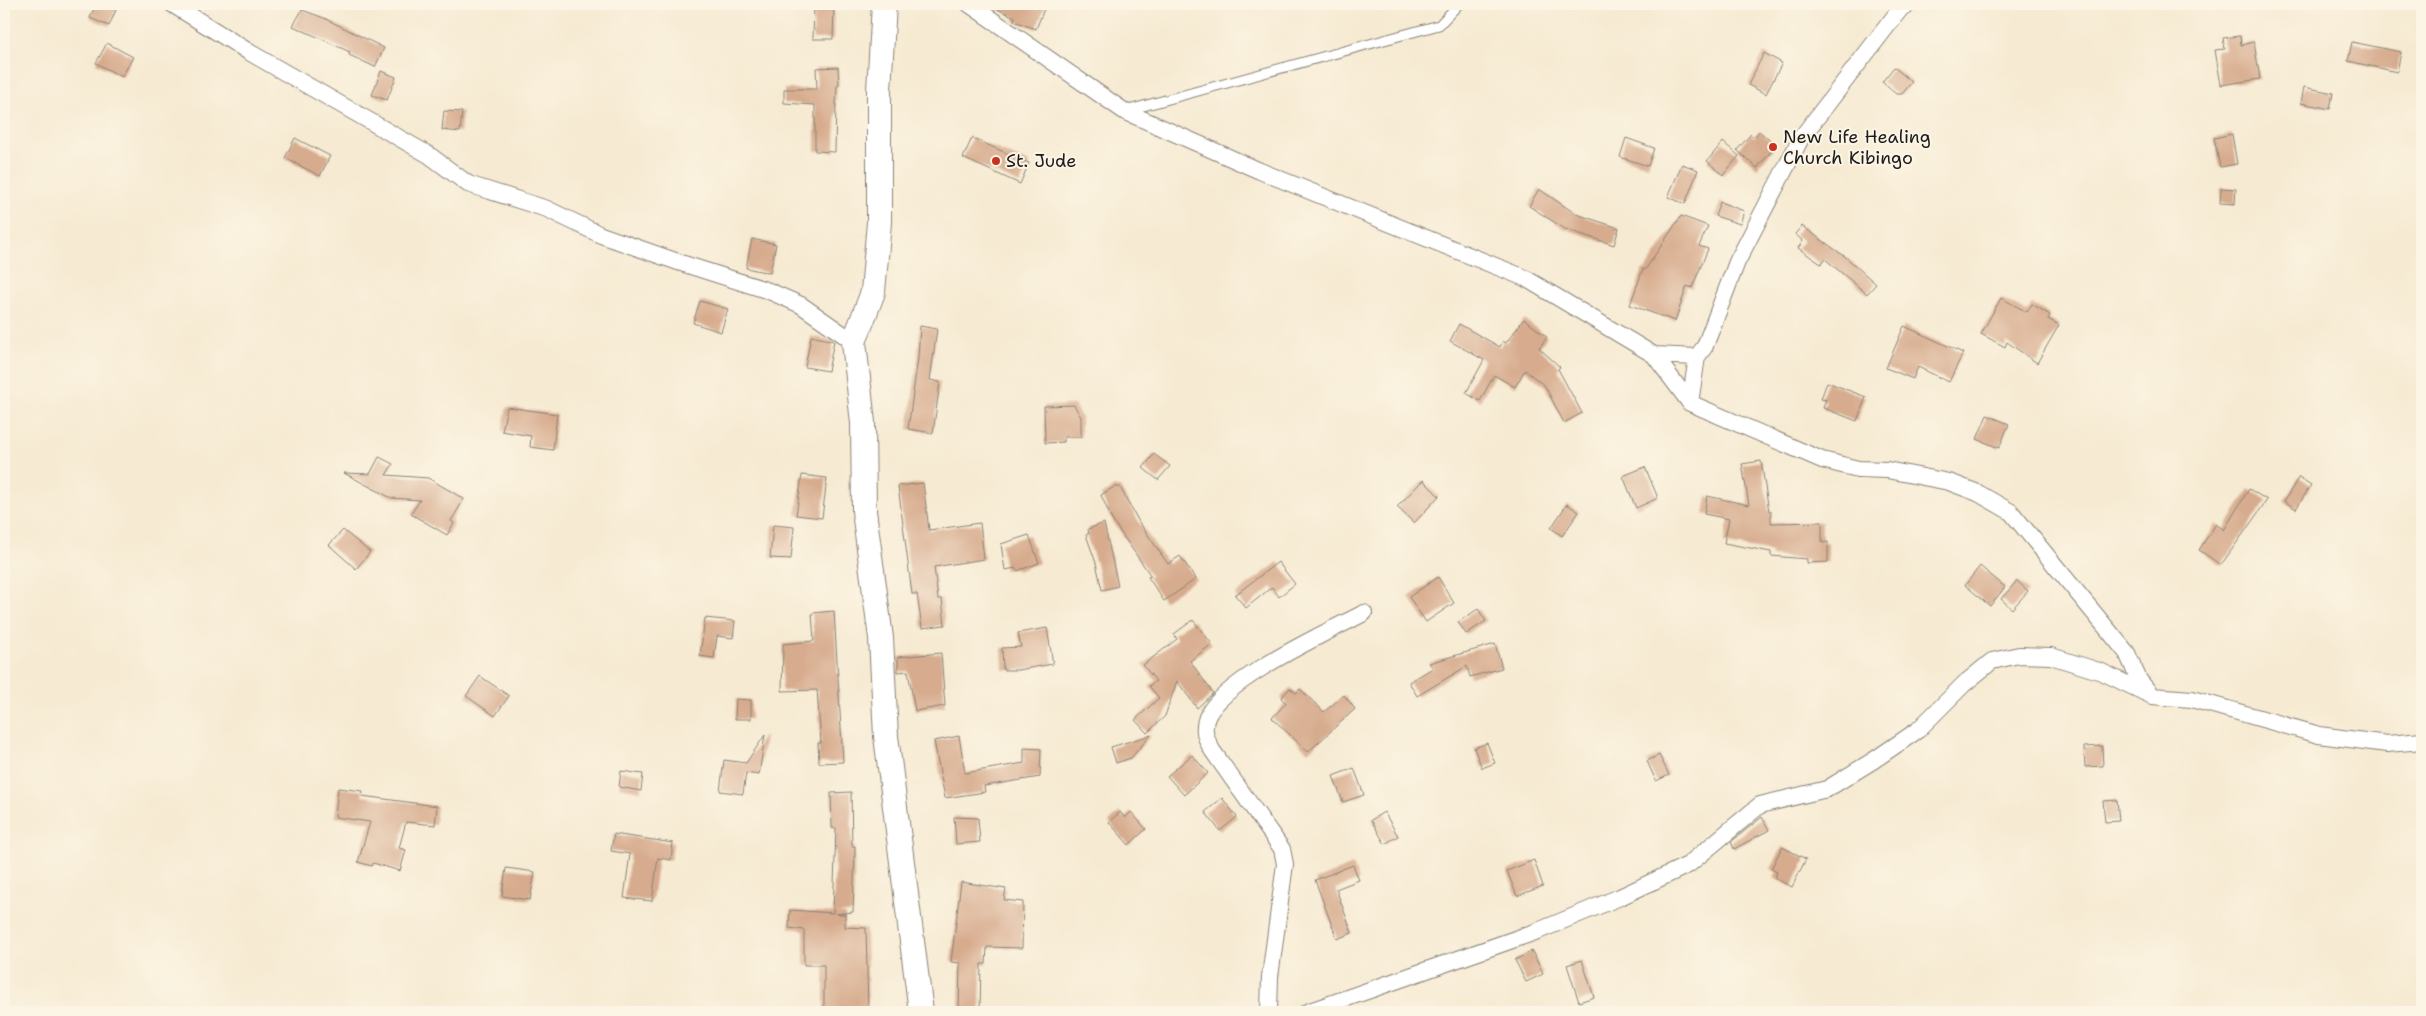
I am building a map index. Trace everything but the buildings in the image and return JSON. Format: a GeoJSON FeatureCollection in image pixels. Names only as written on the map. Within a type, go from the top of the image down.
{"type":"FeatureCollection","features":[{"type":"Feature","properties":{"kind":"main road"},"geometry":{"type":"LineString","coordinates":[[884,4],[878,90],[879,222],[873,292],[854,342],[863,423],[864,511],[881,638],[886,736],[921,1012]]}},
{"type":"Feature","properties":{"kind":"street"},"geometry":{"type":"LineString","coordinates":[[172,4],[249,52],[429,155],[468,184],[547,209],[601,234],[663,257],[769,291],[802,305],[854,342]]}},
{"type":"Feature","properties":{"kind":"street"},"geometry":{"type":"LineString","coordinates":[[970,4],[1124,111],[1260,171],[1525,278],[1654,354],[1690,403],[1822,460],[1858,469],[1887,470],[1949,482],[1978,493],[2011,512],[2127,653],[2139,680],[2152,696]]}},
{"type":"Feature","properties":{"kind":"street"},"geometry":{"type":"LineString","coordinates":[[1690,403],[1697,357],[1705,346],[1737,262],[1801,138],[1901,8],[1908,4]]}},
{"type":"Feature","properties":{"kind":"street"},"geometry":{"type":"LineString","coordinates":[[1654,354],[1697,357]]}},
{"type":"Feature","properties":{"kind":"street"},"geometry":{"type":"LineString","coordinates":[[1269,1012],[1270,977],[1285,864],[1282,849],[1212,750],[1204,735],[1207,717],[1238,684],[1264,666],[1364,613]]}},
{"type":"Feature","properties":{"kind":"street"},"geometry":{"type":"LineString","coordinates":[[1307,1012],[1538,931],[1620,897],[1688,865],[1760,805],[1827,789],[1874,760],[1918,730],[1964,684],[1992,661],[2019,655],[2051,656],[2102,672],[2152,696],[2192,699],[2319,735],[2387,744],[2422,741]]}},
{"type":"Feature","properties":{"kind":"lane"},"geometry":{"type":"LineString","coordinates":[[1124,111],[1440,25],[1459,4]]}},
{"type":"Feature","properties":{"kind":"place","name":"New Life Healing Church Kibingo"},"geometry":{"type":"Point","coordinates":[1773,147]}},
{"type":"Feature","properties":{"kind":"place","name":"St. Jude"},"geometry":{"type":"Point","coordinates":[996,161]}}]}
